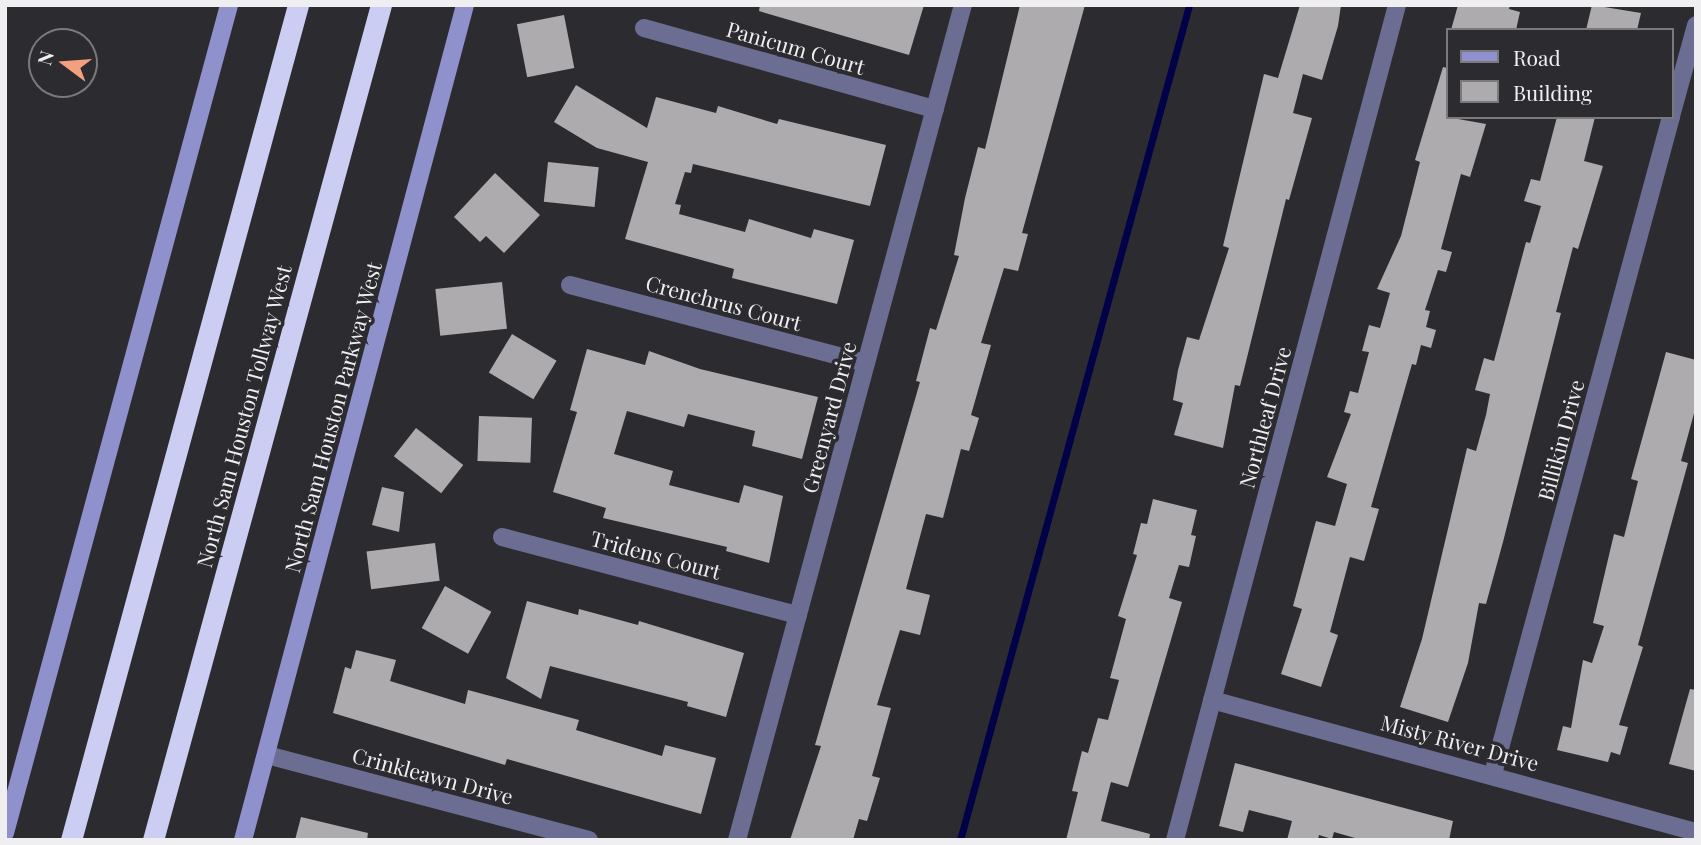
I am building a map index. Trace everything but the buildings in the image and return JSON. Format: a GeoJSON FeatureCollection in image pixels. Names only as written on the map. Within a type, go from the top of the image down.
{"type":"FeatureCollection","features":[{"type":"Feature","properties":{"kind":"highway"},"geometry":{"type":"LineString","coordinates":[[71,840],[298,5]]}},
{"type":"Feature","properties":{"kind":"highway","name":"North Sam Houston Tollway West"},"geometry":{"type":"LineString","coordinates":[[153,840],[381,5]]}},
{"type":"Feature","properties":{"kind":"main road"},"geometry":{"type":"LineString","coordinates":[[5,833],[229,5]]}},
{"type":"Feature","properties":{"kind":"main road","name":"North Sam Houston Parkway West"},"geometry":{"type":"LineString","coordinates":[[243,840],[465,5]]}},
{"type":"Feature","properties":{"kind":"street","name":"Greenyard Drive"},"geometry":{"type":"LineString","coordinates":[[737,840],[963,5]]}},
{"type":"Feature","properties":{"kind":"street","name":"Northleaf Drive"},"geometry":{"type":"LineString","coordinates":[[1175,840],[1397,5]]}},
{"type":"Feature","properties":{"kind":"street","name":"Billikin Drive"},"geometry":{"type":"LineString","coordinates":[[1673,110],[1696,25]]}},
{"type":"Feature","properties":{"kind":"street","name":"Panicum Court"},"geometry":{"type":"LineString","coordinates":[[644,28],[935,109]]}},
{"type":"Feature","properties":{"kind":"street","name":"Billikin Drive"},"geometry":{"type":"LineString","coordinates":[[1493,774],[1670,119]]}},
{"type":"Feature","properties":{"kind":"street","name":"Crenchrus Court"},"geometry":{"type":"LineString","coordinates":[[570,285],[866,363]]}},
{"type":"Feature","properties":{"kind":"street","name":"Tridens Court"},"geometry":{"type":"LineString","coordinates":[[502,537],[798,615]]}},
{"type":"Feature","properties":{"kind":"street","name":"Misty River Drive"},"geometry":{"type":"LineString","coordinates":[[1212,701],[1493,774],[1696,832]]}},
{"type":"Feature","properties":{"kind":"street","name":"Crinkleawn Drive"},"geometry":{"type":"LineString","coordinates":[[267,755],[589,840]]}},
{"type":"Feature","properties":{"kind":"waterway"},"geometry":{"type":"LineString","coordinates":[[960,840],[1189,5]]}}]}
